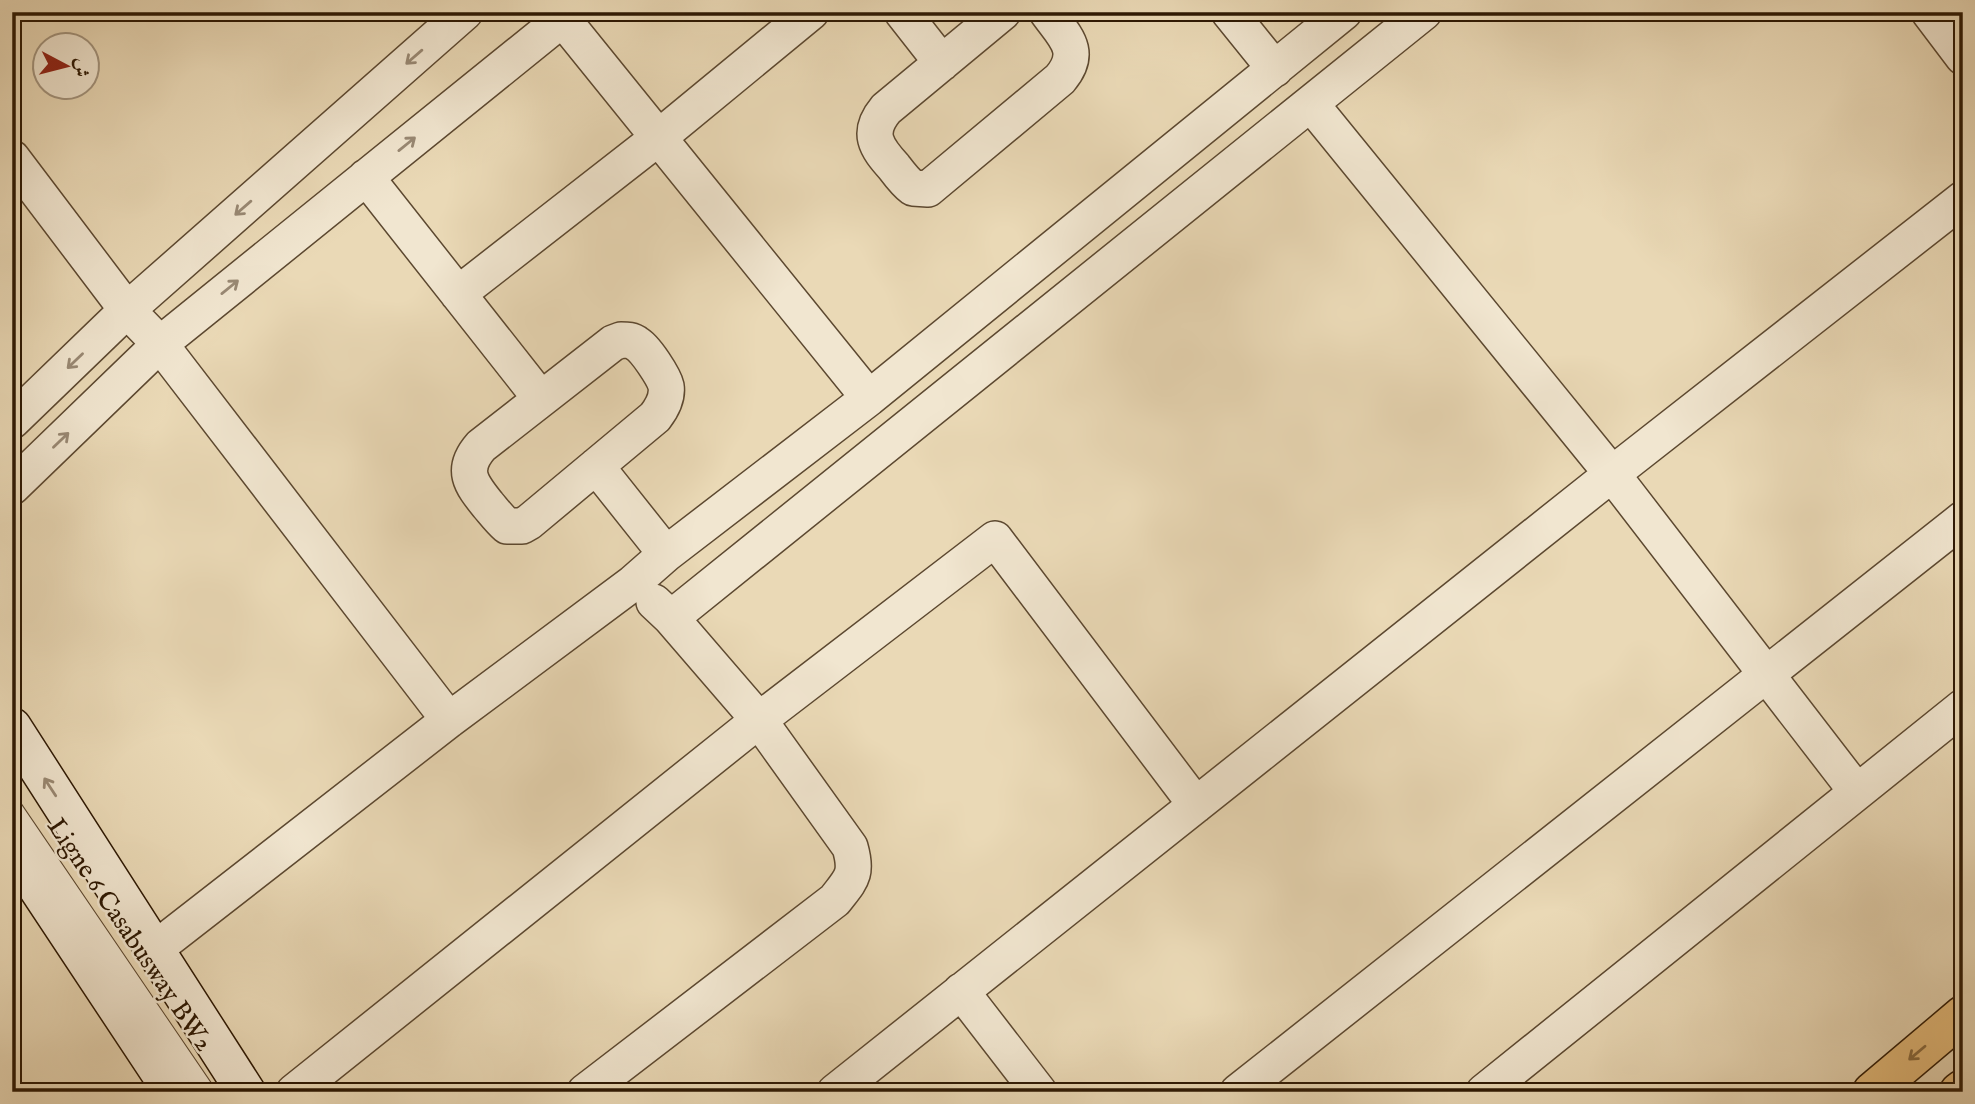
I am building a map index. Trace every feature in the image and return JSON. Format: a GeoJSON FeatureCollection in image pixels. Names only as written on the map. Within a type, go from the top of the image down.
{"type":"FeatureCollection","features":[{"type":"Feature","properties":{"kind":"highway"},"geometry":{"type":"LineString","coordinates":[[1872,1092],[1963,1015]]}},
{"type":"Feature","properties":{"kind":"main road"},"geometry":{"type":"LineString","coordinates":[[12,727],[246,1092]]}},
{"type":"Feature","properties":{"kind":"main road"},"geometry":{"type":"LineString","coordinates":[[12,849],[173,1092]]}},
{"type":"Feature","properties":{"kind":"street"},"geometry":{"type":"LineString","coordinates":[[12,421],[127,310],[465,12]]}},
{"type":"Feature","properties":{"kind":"street"},"geometry":{"type":"LineString","coordinates":[[458,294],[658,138],[811,12]]}},
{"type":"Feature","properties":{"kind":"street"},"geometry":{"type":"LineString","coordinates":[[902,12],[942,63]]}},
{"type":"Feature","properties":{"kind":"street"},"geometry":{"type":"LineString","coordinates":[[1003,12],[878,118],[875,140],[907,184],[919,190],[928,189],[1067,71],[1071,62],[1071,45],[1046,12]]}},
{"type":"Feature","properties":{"kind":"street"},"geometry":{"type":"LineString","coordinates":[[1229,12],[1275,69]]}},
{"type":"Feature","properties":{"kind":"street"},"geometry":{"type":"LineString","coordinates":[[155,948],[449,720],[633,583],[666,554],[869,398],[1344,12]]}},
{"type":"Feature","properties":{"kind":"street"},"geometry":{"type":"LineString","coordinates":[[671,618],[1424,12]]}},
{"type":"Feature","properties":{"kind":"street"},"geometry":{"type":"LineString","coordinates":[[1929,12],[1963,57]]}},
{"type":"Feature","properties":{"kind":"street"},"geometry":{"type":"LineString","coordinates":[[12,487],[160,344],[563,15],[658,138],[869,398]]}},
{"type":"Feature","properties":{"kind":"street"},"geometry":{"type":"LineString","coordinates":[[1311,104],[1612,474],[1857,792]]}},
{"type":"Feature","properties":{"kind":"street"},"geometry":{"type":"LineString","coordinates":[[12,159],[127,310],[160,344],[449,720]]}},
{"type":"Feature","properties":{"kind":"street"},"geometry":{"type":"LineString","coordinates":[[366,177],[541,399]]}},
{"type":"Feature","properties":{"kind":"street"},"geometry":{"type":"LineString","coordinates":[[835,1092],[1612,474],[1963,199]]}},
{"type":"Feature","properties":{"kind":"street"},"geometry":{"type":"LineString","coordinates":[[629,340],[642,347],[665,383],[665,398],[654,417],[522,526],[507,526],[474,488],[469,467],[473,455],[481,446],[541,399],[613,343],[629,340]]}},
{"type":"Feature","properties":{"kind":"street"},"geometry":{"type":"LineString","coordinates":[[596,466],[666,554]]}},
{"type":"Feature","properties":{"kind":"street"},"geometry":{"type":"LineString","coordinates":[[1238,1092],[1963,519]]}},
{"type":"Feature","properties":{"kind":"street"},"geometry":{"type":"LineString","coordinates":[[294,1092],[759,720],[995,539],[1196,805]]}},
{"type":"Feature","properties":{"kind":"street"},"geometry":{"type":"LineString","coordinates":[[585,1092],[835,900],[848,883],[855,866],[850,847],[759,720],[671,618],[633,583]]}},
{"type":"Feature","properties":{"kind":"street"},"geometry":{"type":"LineString","coordinates":[[1484,1092],[1963,707]]}},
{"type":"Feature","properties":{"kind":"street"},"geometry":{"type":"LineString","coordinates":[[961,991],[1038,1092]]}},
{"type":"Feature","properties":{"kind":"lane","name":"Ligne 6 Casabusway BW2"},"geometry":{"type":"LineString","coordinates":[[12,807],[206,1092]]}},
{"type":"Feature","properties":{"kind":"lane","name":"Ligne 6 Casabusway BW2"},"geometry":{"type":"LineString","coordinates":[[12,828],[190,1092]]}}]}
